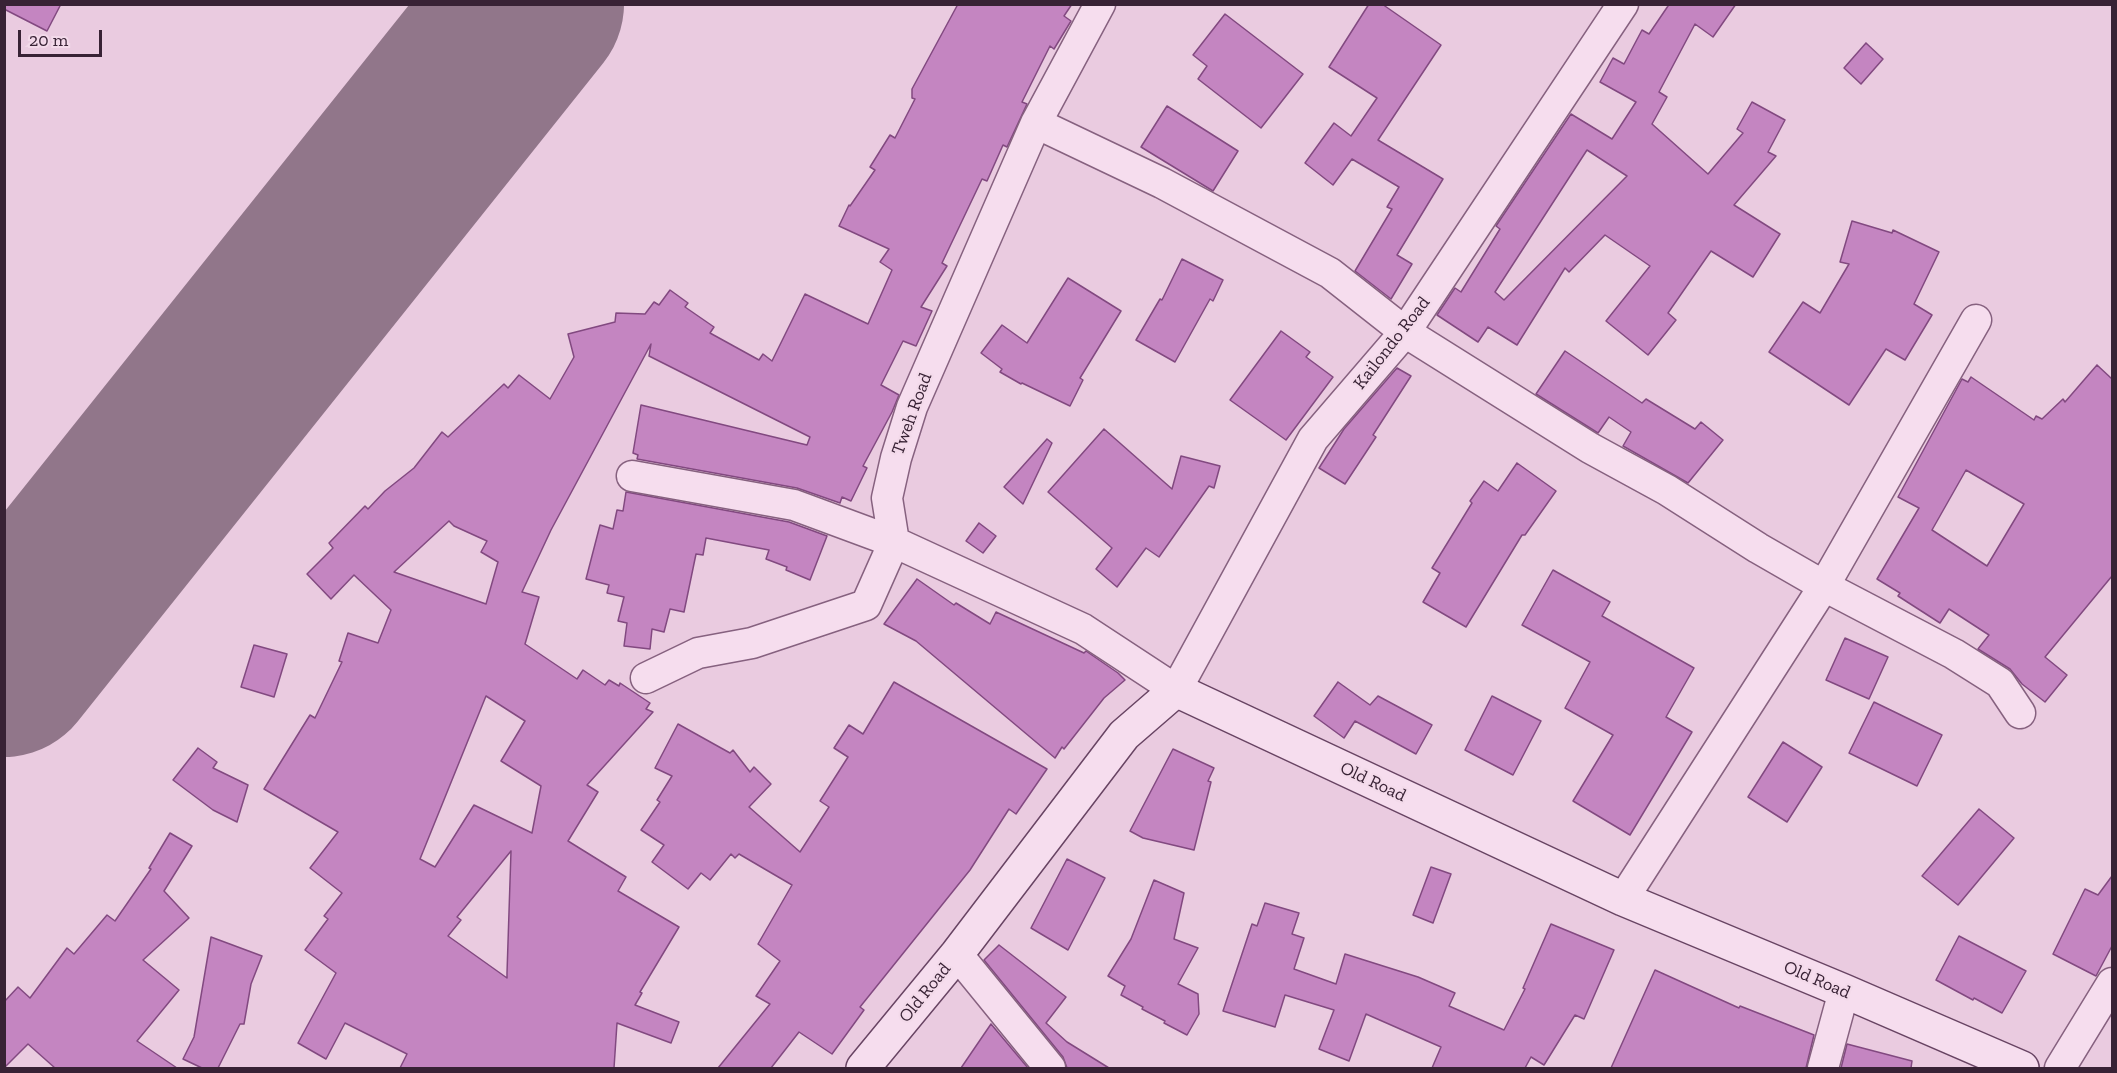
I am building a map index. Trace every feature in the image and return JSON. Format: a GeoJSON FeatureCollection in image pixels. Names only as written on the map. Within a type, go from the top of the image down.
{"type":"FeatureCollection","features":[{"type":"Feature","properties":{"kind":"street","name":"Tweh Road"},"geometry":{"type":"LineString","coordinates":[[894,542],[887,498],[896,458],[912,407],[1036,123],[1100,4]]}},
{"type":"Feature","properties":{"kind":"street","name":"Kailondo Road"},"geometry":{"type":"LineString","coordinates":[[1176,690],[1313,439],[1406,332],[1623,4]]}},
{"type":"Feature","properties":{"kind":"street"},"geometry":{"type":"LineString","coordinates":[[1036,123],[1162,183],[1330,273],[1406,332],[1590,448],[1667,490],[1758,548],[1824,586],[1954,654],[2000,682],[2020,713]]}},
{"type":"Feature","properties":{"kind":"street"},"geometry":{"type":"LineString","coordinates":[[1623,898],[1824,586],[1976,320]]}},
{"type":"Feature","properties":{"kind":"street"},"geometry":{"type":"LineString","coordinates":[[632,476],[794,506],[894,542],[1083,629],[1176,690]]}},
{"type":"Feature","properties":{"kind":"street"},"geometry":{"type":"LineString","coordinates":[[646,678],[698,652],[752,643],[866,605],[894,542]]}},
{"type":"Feature","properties":{"kind":"street","name":"Old Road"},"geometry":{"type":"LineString","coordinates":[[863,1068],[957,954],[1124,735],[1176,690],[1623,898],[2022,1068]]}},
{"type":"Feature","properties":{"kind":"street"},"geometry":{"type":"LineString","coordinates":[[957,954],[1050,1068]]}},
{"type":"Feature","properties":{"kind":"street"},"geometry":{"type":"LineString","coordinates":[[2060,1068],[2112,983]]}},
{"type":"Feature","properties":{"kind":"street"},"geometry":{"type":"LineString","coordinates":[[1823,1068],[1844,991]]}},
{"type":"Feature","properties":{"kind":"building"},"geometry":{"type":"Polygon","coordinates":[[[4,4],[61,4],[47,31],[4,9],[4,4]]]}},
{"type":"Feature","properties":{"kind":"building"},"geometry":{"type":"Polygon","coordinates":[[[958,4],[1072,4],[1064,16],[1071,21],[1054,49],[1050,46],[1022,102],[1027,104],[1007,147],[1003,145],[987,181],[982,179],[942,263],[947,266],[921,307],[932,311],[916,346],[903,341],[881,385],[899,395],[863,466],[867,468],[851,501],[842,497],[840,503],[797,488],[637,459],[638,455],[633,453],[641,405],[807,445],[810,437],[649,356],[651,344],[551,530],[522,592],[539,597],[525,644],[577,679],[583,670],[605,685],[609,680],[619,686],[620,683],[650,703],[646,709],[653,712],[587,785],[598,792],[568,841],[626,877],[618,891],[679,927],[640,992],[642,993],[635,1005],[679,1022],[671,1043],[617,1023],[614,1068],[400,1068],[407,1054],[345,1023],[326,1059],[298,1043],[336,973],[305,950],[328,919],[324,916],[342,893],[310,868],[338,832],[264,789],[310,715],[315,718],[342,662],[339,661],[348,633],[378,643],[391,610],[354,575],[331,599],[307,574],[333,548],[329,543],[365,506],[368,509],[385,491],[414,468],[442,432],[448,437],[504,384],[508,388],[519,375],[550,399],[574,357],[568,334],[615,322],[616,313],[645,314],[654,302],[659,305],[670,290],[688,303],[685,307],[714,327],[710,333],[759,360],[763,354],[772,361],[805,294],[868,324],[892,270],[880,262],[889,249],[839,226],[849,205],[875,170],[870,167],[890,135],[895,138],[915,99],[912,98],[912,89],[958,4]],[[449,521],[394,572],[486,604],[498,562],[481,552],[487,541],[454,526],[449,521]],[[486,696],[420,859],[435,867],[474,805],[532,833],[541,786],[501,761],[525,721],[486,696]],[[511,851],[457,917],[461,920],[448,936],[507,978],[511,851]]]}},
{"type":"Feature","properties":{"kind":"building"},"geometry":{"type":"Polygon","coordinates":[[[1369,4],[1382,4],[1441,45],[1378,140],[1443,179],[1397,255],[1412,264],[1391,299],[1355,271],[1392,209],[1387,207],[1399,187],[1352,159],[1333,185],[1305,163],[1334,123],[1351,136],[1377,98],[1329,67],[1369,4]]]}},
{"type":"Feature","properties":{"kind":"building"},"geometry":{"type":"Polygon","coordinates":[[[1666,4],[1736,4],[1713,37],[1695,24],[1659,92],[1667,97],[1652,124],[1708,174],[1743,133],[1737,129],[1752,102],[1785,120],[1768,152],[1776,156],[1734,205],[1780,234],[1753,277],[1711,251],[1668,313],[1676,320],[1648,355],[1606,321],[1650,266],[1605,235],[1569,272],[1565,268],[1517,345],[1488,327],[1478,342],[1437,315],[1455,288],[1461,292],[1500,229],[1496,226],[1571,114],[1612,139],[1636,102],[1600,82],[1613,58],[1624,64],[1642,30],[1649,34],[1668,6],[1666,4]],[[1587,150],[1495,292],[1504,300],[1627,176],[1587,150]]]}},
{"type":"Feature","properties":{"kind":"building"},"geometry":{"type":"Polygon","coordinates":[[[1225,14],[1303,74],[1261,128],[1198,79],[1207,66],[1193,55],[1225,14]]]}},
{"type":"Feature","properties":{"kind":"building"},"geometry":{"type":"Polygon","coordinates":[[[1866,43],[1883,59],[1861,84],[1844,68],[1866,43]]]}},
{"type":"Feature","properties":{"kind":"building"},"geometry":{"type":"Polygon","coordinates":[[[1167,106],[1238,151],[1213,191],[1141,147],[1167,106]]]}},
{"type":"Feature","properties":{"kind":"building"},"geometry":{"type":"Polygon","coordinates":[[[1852,221],[1892,233],[1893,230],[1939,252],[1914,304],[1932,315],[1905,360],[1886,349],[1849,405],[1769,352],[1803,302],[1820,313],[1849,264],[1840,262],[1852,221]]]}},
{"type":"Feature","properties":{"kind":"building"},"geometry":{"type":"Polygon","coordinates":[[[1182,259],[1223,280],[1213,301],[1210,299],[1175,362],[1136,340],[1160,299],[1162,300],[1182,259]]]}},
{"type":"Feature","properties":{"kind":"building"},"geometry":{"type":"Polygon","coordinates":[[[1068,278],[1121,311],[1080,378],[1083,380],[1070,406],[1000,372],[1002,369],[981,353],[1002,325],[1027,343],[1068,278]]]}},
{"type":"Feature","properties":{"kind":"building"},"geometry":{"type":"Polygon","coordinates":[[[1281,331],[1310,352],[1306,357],[1333,377],[1286,440],[1230,400],[1281,331]]]}},
{"type":"Feature","properties":{"kind":"building"},"geometry":{"type":"Polygon","coordinates":[[[1565,351],[1642,403],[1646,399],[1695,429],[1701,422],[1723,440],[1688,483],[1623,446],[1631,432],[1609,417],[1598,433],[1536,394],[1565,351]]]}},
{"type":"Feature","properties":{"kind":"building"},"geometry":{"type":"Polygon","coordinates":[[[2097,365],[2112,379],[2112,576],[2045,657],[2067,675],[2045,702],[2022,684],[2010,669],[1978,649],[1989,635],[1949,609],[1940,623],[1898,596],[1900,593],[1877,579],[1919,508],[1898,497],[1962,379],[1968,382],[1971,377],[2034,420],[2036,416],[2042,419],[2063,399],[2065,402],[2097,365]],[[1966,470],[1932,530],[1987,566],[2024,504],[1966,470]]]}},
{"type":"Feature","properties":{"kind":"building"},"geometry":{"type":"Polygon","coordinates":[[[1397,368],[1411,376],[1373,435],[1376,437],[1345,484],[1319,468],[1344,429],[1397,368]]]}},
{"type":"Feature","properties":{"kind":"building"},"geometry":{"type":"Polygon","coordinates":[[[1104,429],[1172,489],[1181,456],[1220,466],[1214,488],[1209,486],[1159,557],[1146,548],[1117,587],[1096,569],[1112,548],[1048,492],[1104,429]]]}},
{"type":"Feature","properties":{"kind":"building"},"geometry":{"type":"Polygon","coordinates":[[[1047,439],[1052,443],[1023,504],[1004,487],[1047,439]]]}},
{"type":"Feature","properties":{"kind":"building"},"geometry":{"type":"Polygon","coordinates":[[[1517,463],[1556,491],[1525,535],[1522,535],[1466,627],[1423,602],[1440,573],[1432,568],[1484,481],[1498,491],[1517,463]]]}},
{"type":"Feature","properties":{"kind":"building"},"geometry":{"type":"Polygon","coordinates":[[[626,492],[789,522],[827,536],[810,580],[786,570],[787,567],[766,559],[769,550],[706,538],[703,555],[696,554],[684,612],[670,609],[664,632],[652,629],[650,649],[624,646],[627,623],[618,621],[624,597],[607,593],[609,585],[586,579],[600,525],[613,529],[617,510],[623,511],[626,492]]]}},
{"type":"Feature","properties":{"kind":"building"},"geometry":{"type":"Polygon","coordinates":[[[979,523],[996,536],[983,553],[966,541],[979,523]]]}},
{"type":"Feature","properties":{"kind":"building"},"geometry":{"type":"Polygon","coordinates":[[[1553,570],[1610,602],[1602,616],[1694,668],[1666,717],[1692,732],[1630,835],[1573,801],[1613,735],[1565,708],[1590,662],[1522,625],[1553,570]]]}},
{"type":"Feature","properties":{"kind":"building"},"geometry":{"type":"Polygon","coordinates":[[[917,579],[954,605],[956,603],[990,624],[996,612],[1084,653],[1086,651],[1125,680],[1104,698],[1055,758],[916,641],[884,624],[917,579]]]}},
{"type":"Feature","properties":{"kind":"building"},"geometry":{"type":"Polygon","coordinates":[[[1845,638],[1888,657],[1869,699],[1826,680],[1845,638]]]}},
{"type":"Feature","properties":{"kind":"building"},"geometry":{"type":"Polygon","coordinates":[[[254,645],[287,654],[274,697],[241,687],[254,645]]]}},
{"type":"Feature","properties":{"kind":"building"},"geometry":{"type":"Polygon","coordinates":[[[894,682],[1047,769],[1016,814],[1009,809],[970,870],[860,1007],[864,1010],[832,1054],[799,1032],[771,1068],[718,1068],[770,1004],[756,996],[780,961],[758,944],[792,885],[739,854],[735,858],[731,854],[710,880],[701,873],[688,889],[652,862],[664,845],[641,830],[660,802],[657,800],[672,776],[655,768],[678,724],[730,753],[733,750],[750,772],[754,767],[771,784],[749,807],[800,852],[829,807],[820,801],[848,757],[834,748],[849,725],[863,734],[894,682]]]}},
{"type":"Feature","properties":{"kind":"building"},"geometry":{"type":"Polygon","coordinates":[[[1338,682],[1370,705],[1378,696],[1432,725],[1416,754],[1355,721],[1344,738],[1314,716],[1338,682]]]}},
{"type":"Feature","properties":{"kind":"building"},"geometry":{"type":"Polygon","coordinates":[[[1492,696],[1541,721],[1513,775],[1465,750],[1492,696]]]}},
{"type":"Feature","properties":{"kind":"building"},"geometry":{"type":"Polygon","coordinates":[[[1874,702],[1942,735],[1917,786],[1849,753],[1874,702]]]}},
{"type":"Feature","properties":{"kind":"building"},"geometry":{"type":"Polygon","coordinates":[[[1783,742],[1822,767],[1787,822],[1748,797],[1783,742]]]}},
{"type":"Feature","properties":{"kind":"building"},"geometry":{"type":"Polygon","coordinates":[[[198,748],[217,762],[213,768],[248,785],[237,822],[213,810],[173,780],[198,748]]]}},
{"type":"Feature","properties":{"kind":"building"},"geometry":{"type":"Polygon","coordinates":[[[1173,749],[1214,768],[1208,781],[1211,782],[1194,850],[1143,838],[1130,831],[1173,749]]]}},
{"type":"Feature","properties":{"kind":"building"},"geometry":{"type":"Polygon","coordinates":[[[1979,809],[2014,838],[1958,905],[1922,876],[1979,809]]]}},
{"type":"Feature","properties":{"kind":"building"},"geometry":{"type":"Polygon","coordinates":[[[170,833],[192,846],[164,891],[189,918],[143,960],[179,990],[137,1041],[177,1068],[55,1068],[28,1044],[4,1068],[4,1002],[18,987],[30,998],[67,948],[74,954],[107,915],[115,921],[151,869],[149,868],[170,833]]]}},
{"type":"Feature","properties":{"kind":"building"},"geometry":{"type":"Polygon","coordinates":[[[1067,859],[1105,878],[1068,950],[1031,928],[1067,859]]]}},
{"type":"Feature","properties":{"kind":"building"},"geometry":{"type":"Polygon","coordinates":[[[1431,867],[1451,874],[1433,923],[1413,915],[1431,867]]]}},
{"type":"Feature","properties":{"kind":"building"},"geometry":{"type":"Polygon","coordinates":[[[2112,876],[2112,946],[2096,976],[2053,954],[2085,889],[2098,895],[2112,876]]]}},
{"type":"Feature","properties":{"kind":"building"},"geometry":{"type":"Polygon","coordinates":[[[1154,880],[1184,893],[1174,939],[1198,948],[1178,984],[1198,994],[1199,1014],[1187,1035],[1121,995],[1125,986],[1108,976],[1131,939],[1154,880]]]}},
{"type":"Feature","properties":{"kind":"building"},"geometry":{"type":"Polygon","coordinates":[[[1265,903],[1299,913],[1292,934],[1304,938],[1294,969],[1336,984],[1345,954],[1418,977],[1455,993],[1449,1006],[1504,1030],[1525,989],[1523,988],[1551,924],[1614,950],[1584,1019],[1575,1015],[1544,1065],[1531,1057],[1525,1068],[1432,1068],[1441,1047],[1366,1014],[1349,1061],[1319,1049],[1334,1010],[1285,995],[1275,1027],[1223,1011],[1252,924],[1257,926],[1265,903]]]}},
{"type":"Feature","properties":{"kind":"building"},"geometry":{"type":"Polygon","coordinates":[[[1959,936],[2026,971],[2002,1013],[1936,980],[1959,936]]]}},
{"type":"Feature","properties":{"kind":"building"},"geometry":{"type":"Polygon","coordinates":[[[211,937],[262,956],[251,984],[244,1024],[240,1024],[218,1068],[202,1068],[183,1059],[194,1037],[211,937]]]}},
{"type":"Feature","properties":{"kind":"building"},"geometry":{"type":"Polygon","coordinates":[[[999,945],[1066,997],[1046,1023],[1067,1042],[1109,1068],[1067,1068],[1063,1057],[984,960],[999,945]]]}},
{"type":"Feature","properties":{"kind":"building"},"geometry":{"type":"Polygon","coordinates":[[[1655,970],[1739,1008],[1740,1006],[1814,1035],[1806,1068],[1611,1068],[1655,970]]]}},
{"type":"Feature","properties":{"kind":"building"},"geometry":{"type":"Polygon","coordinates":[[[991,1024],[1028,1068],[961,1068],[991,1024]]]}},
{"type":"Feature","properties":{"kind":"building"},"geometry":{"type":"Polygon","coordinates":[[[1847,1044],[1912,1061],[1911,1068],[1841,1068],[1847,1044]]]}},
{"type":"Feature","properties":{"kind":"runway"},"geometry":{"type":"LineString","coordinates":[[4,663],[530,4]]}}]}
